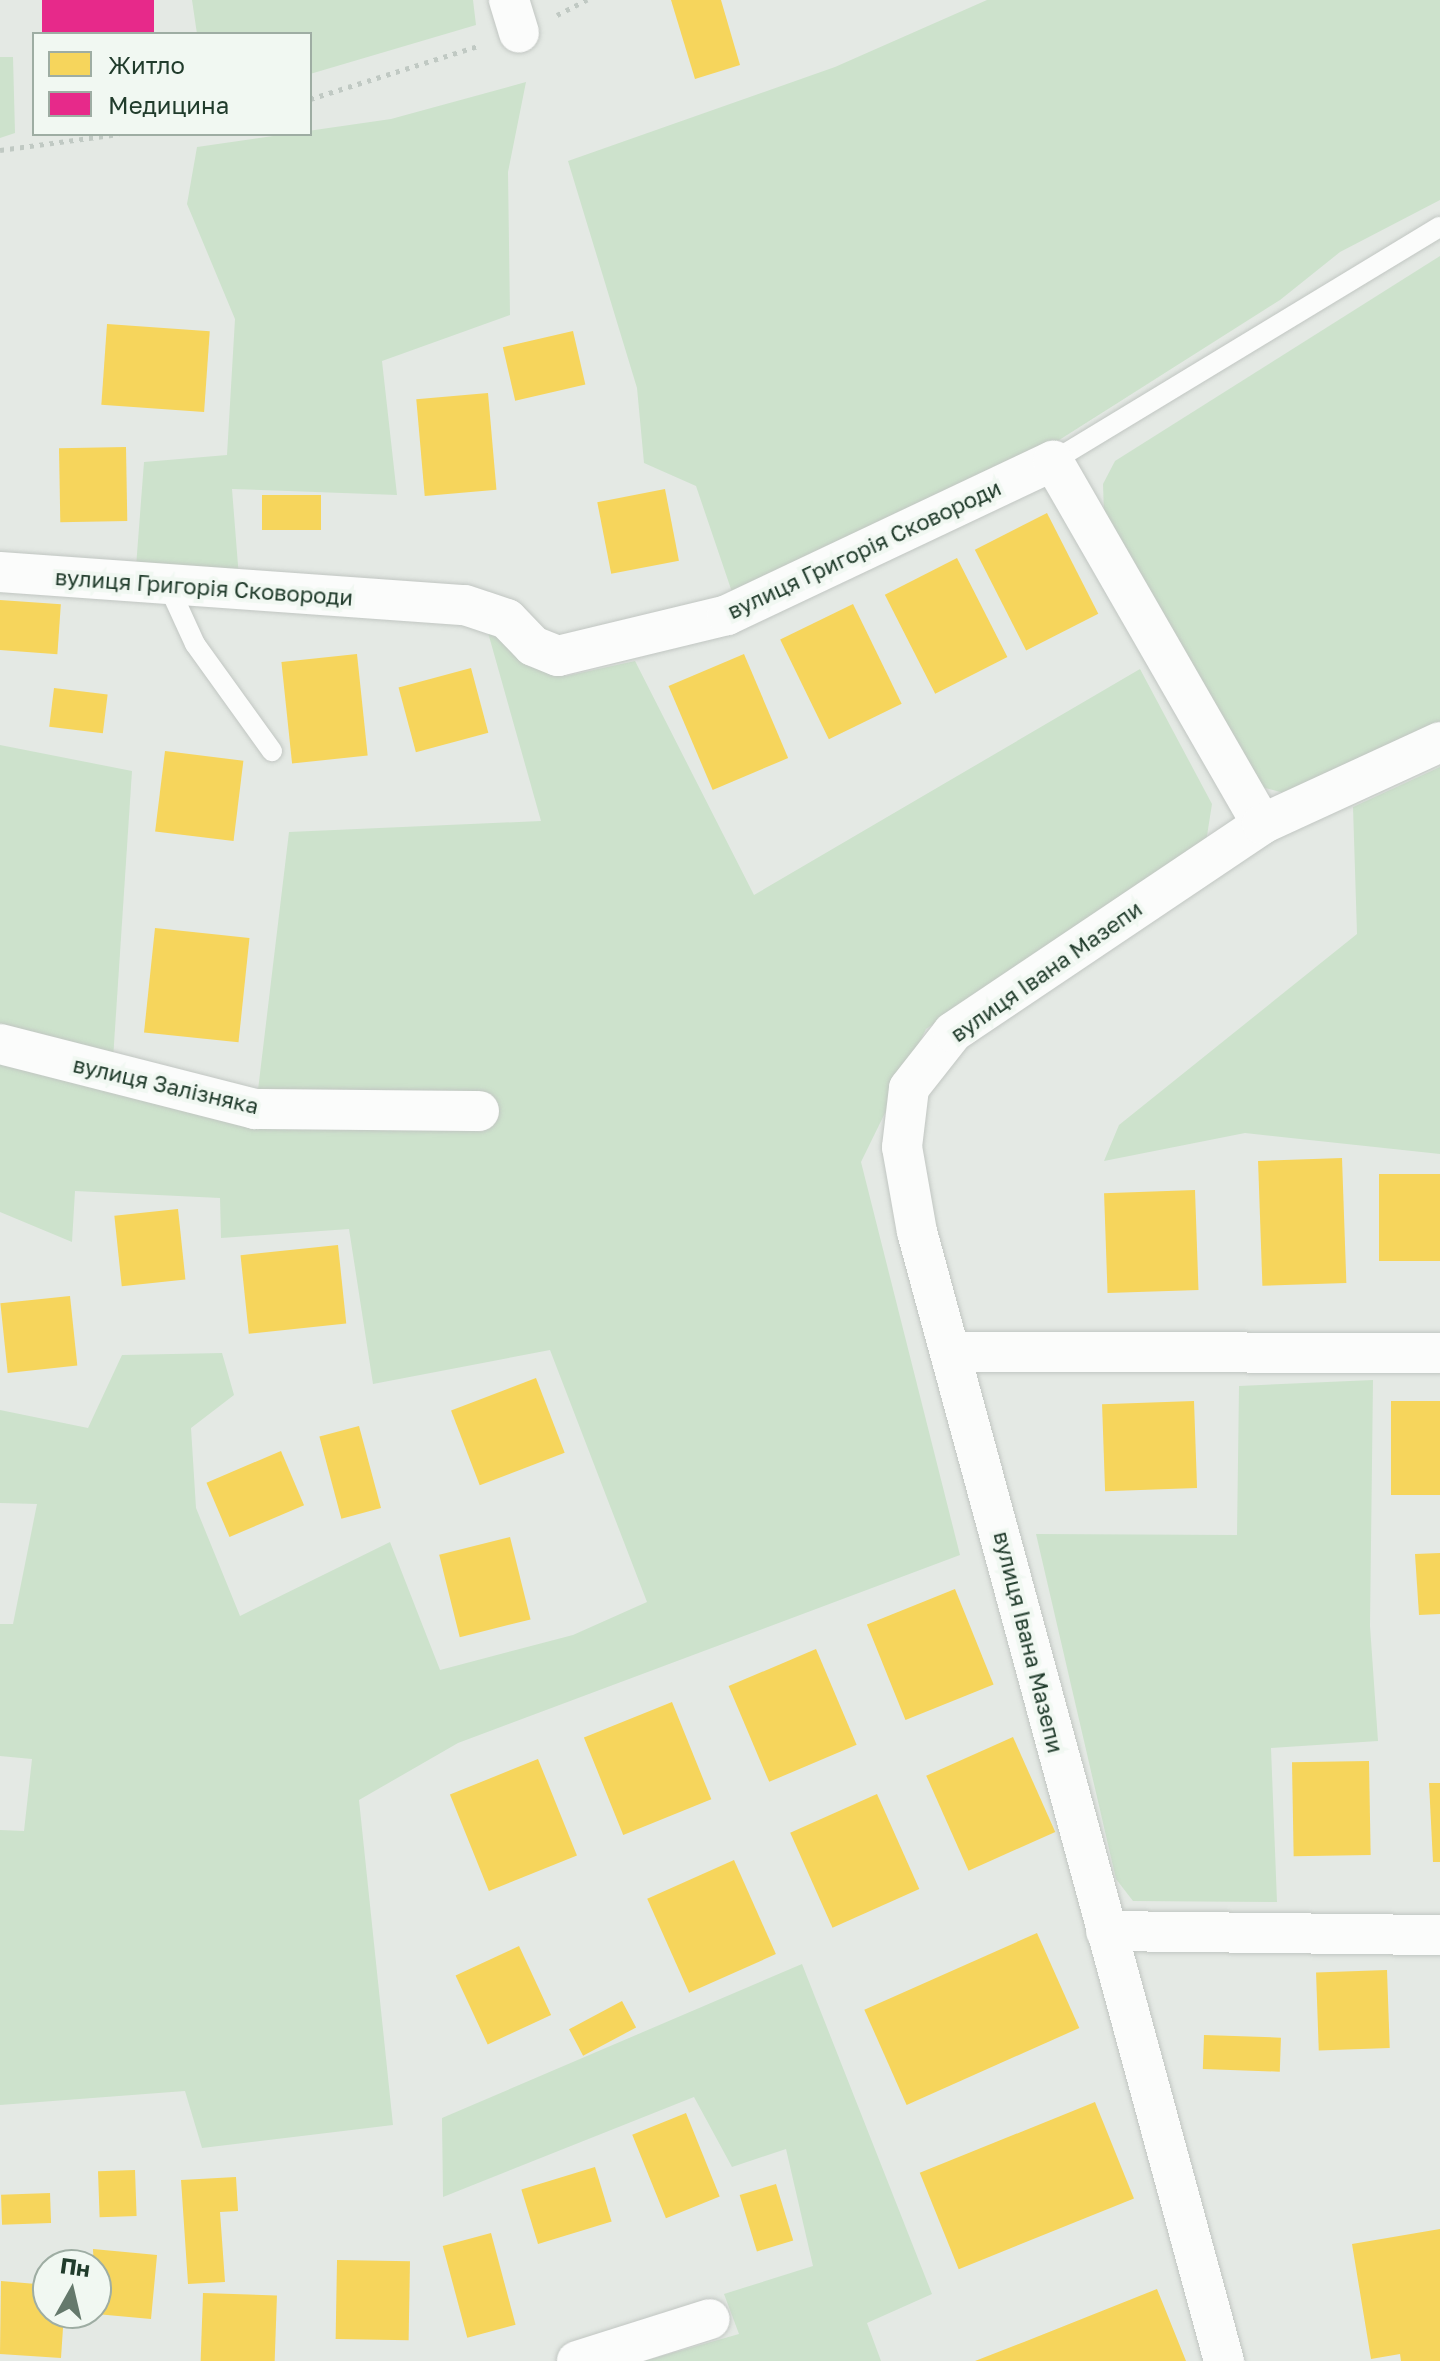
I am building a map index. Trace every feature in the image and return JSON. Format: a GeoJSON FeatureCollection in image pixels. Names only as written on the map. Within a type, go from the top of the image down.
{"type":"FeatureCollection","features":[{"type":"Feature","properties":{"kind":"street","name":"вулиця Григорія Сковороди"},"geometry":{"type":"LineString","coordinates":[[0,572],[465,605],[507,619],[533,646],[558,656],[727,615],[1053,461]]}},
{"type":"Feature","properties":{"kind":"street"},"geometry":{"type":"LineString","coordinates":[[1053,461],[1262,824]]}},
{"type":"Feature","properties":{"kind":"street","name":"вулиця Івана Мазепи"},"geometry":{"type":"LineString","coordinates":[[1224,2361],[1106,1931],[902,1147],[909,1088],[953,1032],[1262,824],[1440,742]]}},
{"type":"Feature","properties":{"kind":"street","name":"вулиця Залізняка"},"geometry":{"type":"LineString","coordinates":[[0,1044],[255,1109],[479,1111]]}},
{"type":"Feature","properties":{"kind":"street"},"geometry":{"type":"LineString","coordinates":[[953,1352],[1440,1353]]}},
{"type":"Feature","properties":{"kind":"street"},"geometry":{"type":"LineString","coordinates":[[1106,1931],[1440,1935]]}},
{"type":"Feature","properties":{"kind":"street"},"geometry":{"type":"LineString","coordinates":[[577,2361],[710,2319]]}},
{"type":"Feature","properties":{"kind":"lane","name":"вулиця Григорія Сковороди"},"geometry":{"type":"LineString","coordinates":[[1053,461],[1440,227]]}},
{"type":"Feature","properties":{"kind":"lane"},"geometry":{"type":"LineString","coordinates":[[168,585],[195,644],[272,751]]}},
{"type":"Feature","properties":{"kind":"path"},"geometry":{"type":"LineString","coordinates":[[312,98],[514,16],[587,0]]}},
{"type":"Feature","properties":{"kind":"path"},"geometry":{"type":"LineString","coordinates":[[0,150],[104,136]]}},
{"type":"Feature","properties":{"kind":"green space"},"geometry":{"type":"Polygon","coordinates":[[[192,0],[473,0],[476,25],[312,73],[312,32],[197,32],[192,0]]]}},
{"type":"Feature","properties":{"kind":"green space"},"geometry":{"type":"Polygon","coordinates":[[[987,0],[1440,0],[1440,200],[1340,252],[1280,300],[1045,449],[733,595],[696,486],[644,463],[637,388],[568,161],[835,67],[987,0]]]}},
{"type":"Feature","properties":{"kind":"green space"},"geometry":{"type":"Polygon","coordinates":[[[0,57],[13,57],[15,133],[0,138],[0,57]]]}},
{"type":"Feature","properties":{"kind":"green space"},"geometry":{"type":"Polygon","coordinates":[[[526,82],[508,172],[510,315],[382,361],[397,495],[232,489],[239,578],[136,567],[144,462],[227,455],[235,319],[187,204],[197,147],[273,136],[312,136],[312,130],[391,119],[526,82]]]}},
{"type":"Feature","properties":{"kind":"green space"},"geometry":{"type":"Polygon","coordinates":[[[1440,256],[1440,726],[1284,793],[1258,786],[1104,514],[1103,484],[1115,461],[1440,256]]]}},
{"type":"Feature","properties":{"kind":"green space"},"geometry":{"type":"Polygon","coordinates":[[[487,629],[534,664],[566,676],[635,661],[754,895],[1140,669],[1212,804],[1206,842],[926,1029],[861,1162],[960,1555],[458,1743],[359,1800],[393,2125],[202,2148],[185,2091],[0,2105],[0,1830],[24,1831],[32,1759],[0,1756],[0,1624],[13,1624],[37,1504],[0,1503],[0,1410],[88,1428],[122,1355],[222,1353],[234,1395],[191,1428],[196,1508],[240,1616],[390,1542],[440,1670],[573,1635],[647,1602],[550,1350],[373,1384],[349,1229],[221,1238],[220,1198],[75,1191],[72,1242],[0,1212],[0,1062],[258,1090],[289,832],[541,821],[487,629]]]}},
{"type":"Feature","properties":{"kind":"green space"},"geometry":{"type":"Polygon","coordinates":[[[0,745],[132,771],[113,1059],[0,1025],[0,745]]]}},
{"type":"Feature","properties":{"kind":"green space"},"geometry":{"type":"Polygon","coordinates":[[[1440,767],[1440,1154],[1245,1133],[1104,1161],[1119,1125],[1357,934],[1353,807],[1440,767]]]}},
{"type":"Feature","properties":{"kind":"green space"},"geometry":{"type":"Polygon","coordinates":[[[1373,1380],[1370,1626],[1378,1741],[1271,1748],[1277,1902],[1133,1901],[1116,1879],[1036,1534],[1237,1535],[1239,1386],[1373,1380]]]}},
{"type":"Feature","properties":{"kind":"green space"},"geometry":{"type":"Polygon","coordinates":[[[802,1964],[932,2294],[867,2323],[881,2361],[644,2361],[739,2334],[724,2294],[813,2266],[786,2149],[732,2167],[694,2097],[443,2197],[442,2118],[802,1964]]]}},
{"type":"Feature","properties":{"kind":"building: Житло"},"geometry":{"type":"Polygon","coordinates":[[[671,0],[721,0],[740,65],[695,79],[671,0]]]}},
{"type":"Feature","properties":{"kind":"building: Житло"},"geometry":{"type":"Polygon","coordinates":[[[107,324],[210,331],[204,412],[101,405],[107,324]]]}},
{"type":"Feature","properties":{"kind":"building: Житло"},"geometry":{"type":"Polygon","coordinates":[[[573,331],[585,385],[515,401],[503,347],[573,331]]]}},
{"type":"Feature","properties":{"kind":"building: Житло"},"geometry":{"type":"Polygon","coordinates":[[[488,393],[496,490],[425,496],[416,399],[488,393]]]}},
{"type":"Feature","properties":{"kind":"building: Житло"},"geometry":{"type":"Polygon","coordinates":[[[126,447],[127,521],[60,522],[59,448],[126,447]]]}},
{"type":"Feature","properties":{"kind":"building: Житло"},"geometry":{"type":"Polygon","coordinates":[[[665,489],[679,561],[611,574],[597,502],[665,489]]]}},
{"type":"Feature","properties":{"kind":"building: Житло"},"geometry":{"type":"Polygon","coordinates":[[[262,495],[321,495],[321,530],[262,530],[262,495]]]}},
{"type":"Feature","properties":{"kind":"building: Житло"},"geometry":{"type":"Polygon","coordinates":[[[1047,513],[1098,614],[1026,650],[975,550],[1047,513]]]}},
{"type":"Feature","properties":{"kind":"building: Житло"},"geometry":{"type":"Polygon","coordinates":[[[957,558],[1007,657],[935,694],[885,595],[957,558]]]}},
{"type":"Feature","properties":{"kind":"building: Житло"},"geometry":{"type":"Polygon","coordinates":[[[0,600],[61,604],[57,654],[0,650],[0,600]]]}},
{"type":"Feature","properties":{"kind":"building: Житло"},"geometry":{"type":"Polygon","coordinates":[[[853,604],[902,704],[829,739],[780,640],[853,604]]]}},
{"type":"Feature","properties":{"kind":"building: Житло"},"geometry":{"type":"Polygon","coordinates":[[[357,654],[368,755],[292,763],[281,662],[357,654]]]}},
{"type":"Feature","properties":{"kind":"building: Житло"},"geometry":{"type":"Polygon","coordinates":[[[744,654],[788,758],[713,790],[669,686],[744,654]]]}},
{"type":"Feature","properties":{"kind":"building: Житло"},"geometry":{"type":"Polygon","coordinates":[[[471,668],[488,733],[416,752],[399,687],[471,668]]]}},
{"type":"Feature","properties":{"kind":"building: Житло"},"geometry":{"type":"Polygon","coordinates":[[[54,688],[108,695],[103,733],[49,727],[54,688]]]}},
{"type":"Feature","properties":{"kind":"building: Житло"},"geometry":{"type":"Polygon","coordinates":[[[165,751],[243,761],[234,841],[155,831],[165,751]]]}},
{"type":"Feature","properties":{"kind":"building: Житло"},"geometry":{"type":"Polygon","coordinates":[[[155,928],[249,938],[239,1042],[144,1032],[155,928]]]}},
{"type":"Feature","properties":{"kind":"building: Житло"},"geometry":{"type":"Polygon","coordinates":[[[1342,1158],[1346,1283],[1262,1286],[1258,1161],[1342,1158]]]}},
{"type":"Feature","properties":{"kind":"building: Житло"},"geometry":{"type":"Polygon","coordinates":[[[1379,1174],[1440,1174],[1440,1261],[1379,1261],[1379,1174]]]}},
{"type":"Feature","properties":{"kind":"building: Житло"},"geometry":{"type":"Polygon","coordinates":[[[1195,1190],[1198,1290],[1108,1293],[1104,1193],[1195,1190]]]}},
{"type":"Feature","properties":{"kind":"building: Житло"},"geometry":{"type":"Polygon","coordinates":[[[178,1209],[185,1280],[122,1286],[114,1216],[178,1209]]]}},
{"type":"Feature","properties":{"kind":"building: Житло"},"geometry":{"type":"Polygon","coordinates":[[[338,1245],[346,1324],[249,1334],[241,1255],[338,1245]]]}},
{"type":"Feature","properties":{"kind":"building: Житло"},"geometry":{"type":"Polygon","coordinates":[[[70,1296],[77,1366],[8,1373],[0,1303],[70,1296]]]}},
{"type":"Feature","properties":{"kind":"building: Житло"},"geometry":{"type":"Polygon","coordinates":[[[536,1378],[565,1453],[480,1485],[451,1411],[536,1378]]]}},
{"type":"Feature","properties":{"kind":"building: Житло"},"geometry":{"type":"Polygon","coordinates":[[[1194,1401],[1197,1488],[1105,1491],[1102,1404],[1194,1401]]]}},
{"type":"Feature","properties":{"kind":"building: Житло"},"geometry":{"type":"Polygon","coordinates":[[[1391,1401],[1440,1401],[1440,1495],[1391,1495],[1391,1401]]]}},
{"type":"Feature","properties":{"kind":"building: Житло"},"geometry":{"type":"Polygon","coordinates":[[[359,1426],[381,1508],[341,1519],[319,1437],[359,1426]]]}},
{"type":"Feature","properties":{"kind":"building: Житло"},"geometry":{"type":"Polygon","coordinates":[[[281,1451],[304,1505],[229,1537],[206,1483],[281,1451]]]}},
{"type":"Feature","properties":{"kind":"building: Житло"},"geometry":{"type":"Polygon","coordinates":[[[510,1537],[531,1619],[460,1637],[439,1555],[510,1537]]]}},
{"type":"Feature","properties":{"kind":"building: Житло"},"geometry":{"type":"Polygon","coordinates":[[[1440,1553],[1440,1614],[1419,1615],[1415,1554],[1440,1553]]]}},
{"type":"Feature","properties":{"kind":"building: Житло"},"geometry":{"type":"Polygon","coordinates":[[[955,1589],[994,1684],[906,1720],[867,1625],[955,1589]]]}},
{"type":"Feature","properties":{"kind":"building: Житло"},"geometry":{"type":"Polygon","coordinates":[[[816,1649],[857,1745],[769,1782],[729,1686],[816,1649]]]}},
{"type":"Feature","properties":{"kind":"building: Житло"},"geometry":{"type":"Polygon","coordinates":[[[672,1702],[711,1799],[623,1835],[584,1738],[672,1702]]]}},
{"type":"Feature","properties":{"kind":"building: Житло"},"geometry":{"type":"Polygon","coordinates":[[[1013,1737],[1055,1832],[969,1871],[926,1776],[1013,1737]]]}},
{"type":"Feature","properties":{"kind":"building: Житло"},"geometry":{"type":"Polygon","coordinates":[[[538,1759],[577,1855],[489,1891],[450,1795],[538,1759]]]}},
{"type":"Feature","properties":{"kind":"building: Житло"},"geometry":{"type":"Polygon","coordinates":[[[1369,1761],[1371,1855],[1294,1856],[1292,1762],[1369,1761]]]}},
{"type":"Feature","properties":{"kind":"building: Житло"},"geometry":{"type":"Polygon","coordinates":[[[1429,1783],[1440,1783],[1440,1862],[1433,1862],[1429,1783]]]}},
{"type":"Feature","properties":{"kind":"building: Житло"},"geometry":{"type":"Polygon","coordinates":[[[877,1794],[919,1889],[833,1928],[790,1833],[877,1794]]]}},
{"type":"Feature","properties":{"kind":"building: Житло"},"geometry":{"type":"Polygon","coordinates":[[[734,1860],[776,1954],[689,1993],[647,1899],[734,1860]]]}},
{"type":"Feature","properties":{"kind":"building: Житло"},"geometry":{"type":"Polygon","coordinates":[[[1037,1933],[1079,2028],[907,2105],[864,2010],[1037,1933]]]}},
{"type":"Feature","properties":{"kind":"building: Житло"},"geometry":{"type":"Polygon","coordinates":[[[519,1946],[551,2015],[488,2044],[456,1976],[519,1946]]]}},
{"type":"Feature","properties":{"kind":"building: Житло"},"geometry":{"type":"Polygon","coordinates":[[[1387,1970],[1390,2048],[1319,2050],[1316,1972],[1387,1970]]]}},
{"type":"Feature","properties":{"kind":"building: Житло"},"geometry":{"type":"Polygon","coordinates":[[[622,2001],[636,2027],[583,2056],[569,2029],[622,2001]]]}},
{"type":"Feature","properties":{"kind":"building: Житло"},"geometry":{"type":"Polygon","coordinates":[[[1204,2035],[1281,2038],[1280,2072],[1203,2069],[1204,2035]]]}},
{"type":"Feature","properties":{"kind":"building: Житло"},"geometry":{"type":"Polygon","coordinates":[[[1095,2102],[1134,2198],[959,2269],[920,2173],[1095,2102]]]}},
{"type":"Feature","properties":{"kind":"building: Житло"},"geometry":{"type":"Polygon","coordinates":[[[686,2113],[720,2196],[666,2218],[632,2135],[686,2113]]]}},
{"type":"Feature","properties":{"kind":"building: Житло"},"geometry":{"type":"Polygon","coordinates":[[[595,2167],[612,2222],[538,2244],[521,2190],[595,2167]]]}},
{"type":"Feature","properties":{"kind":"building: Житло"},"geometry":{"type":"Polygon","coordinates":[[[135,2170],[137,2216],[100,2217],[98,2171],[135,2170]]]}},
{"type":"Feature","properties":{"kind":"building: Житло"},"geometry":{"type":"Polygon","coordinates":[[[236,2177],[238,2211],[220,2212],[225,2282],[188,2284],[181,2180],[236,2177]]]}},
{"type":"Feature","properties":{"kind":"building: Житло"},"geometry":{"type":"Polygon","coordinates":[[[776,2184],[793,2240],[757,2252],[740,2195],[776,2184]]]}},
{"type":"Feature","properties":{"kind":"building: Житло"},"geometry":{"type":"Polygon","coordinates":[[[50,2193],[51,2223],[2,2225],[1,2195],[50,2193]]]}},
{"type":"Feature","properties":{"kind":"building: Житло"},"geometry":{"type":"Polygon","coordinates":[[[1440,2229],[1440,2361],[1401,2361],[1400,2354],[1371,2359],[1352,2244],[1440,2229]]]}},
{"type":"Feature","properties":{"kind":"building: Житло"},"geometry":{"type":"Polygon","coordinates":[[[491,2233],[516,2325],[467,2338],[443,2246],[491,2233]]]}},
{"type":"Feature","properties":{"kind":"building: Житло"},"geometry":{"type":"Polygon","coordinates":[[[112,2251],[157,2255],[151,2319],[112,2315],[112,2251]]]}},
{"type":"Feature","properties":{"kind":"building: Житло"},"geometry":{"type":"Polygon","coordinates":[[[337,2260],[410,2261],[409,2340],[336,2339],[337,2260]]]}},
{"type":"Feature","properties":{"kind":"building: Житло"},"geometry":{"type":"Polygon","coordinates":[[[1,2281],[32,2284],[32,2329],[63,2329],[61,2358],[0,2354],[1,2281]]]}},
{"type":"Feature","properties":{"kind":"building: Житло"},"geometry":{"type":"Polygon","coordinates":[[[1157,2289],[1186,2361],[975,2361],[1024,2342],[1157,2289]]]}},
{"type":"Feature","properties":{"kind":"building: Житло"},"geometry":{"type":"Polygon","coordinates":[[[203,2293],[277,2296],[275,2361],[201,2361],[203,2293]]]}},
{"type":"Feature","properties":{"kind":"building: Медицина"},"geometry":{"type":"Polygon","coordinates":[[[42,0],[154,0],[154,32],[42,32],[42,0]]]}}]}
